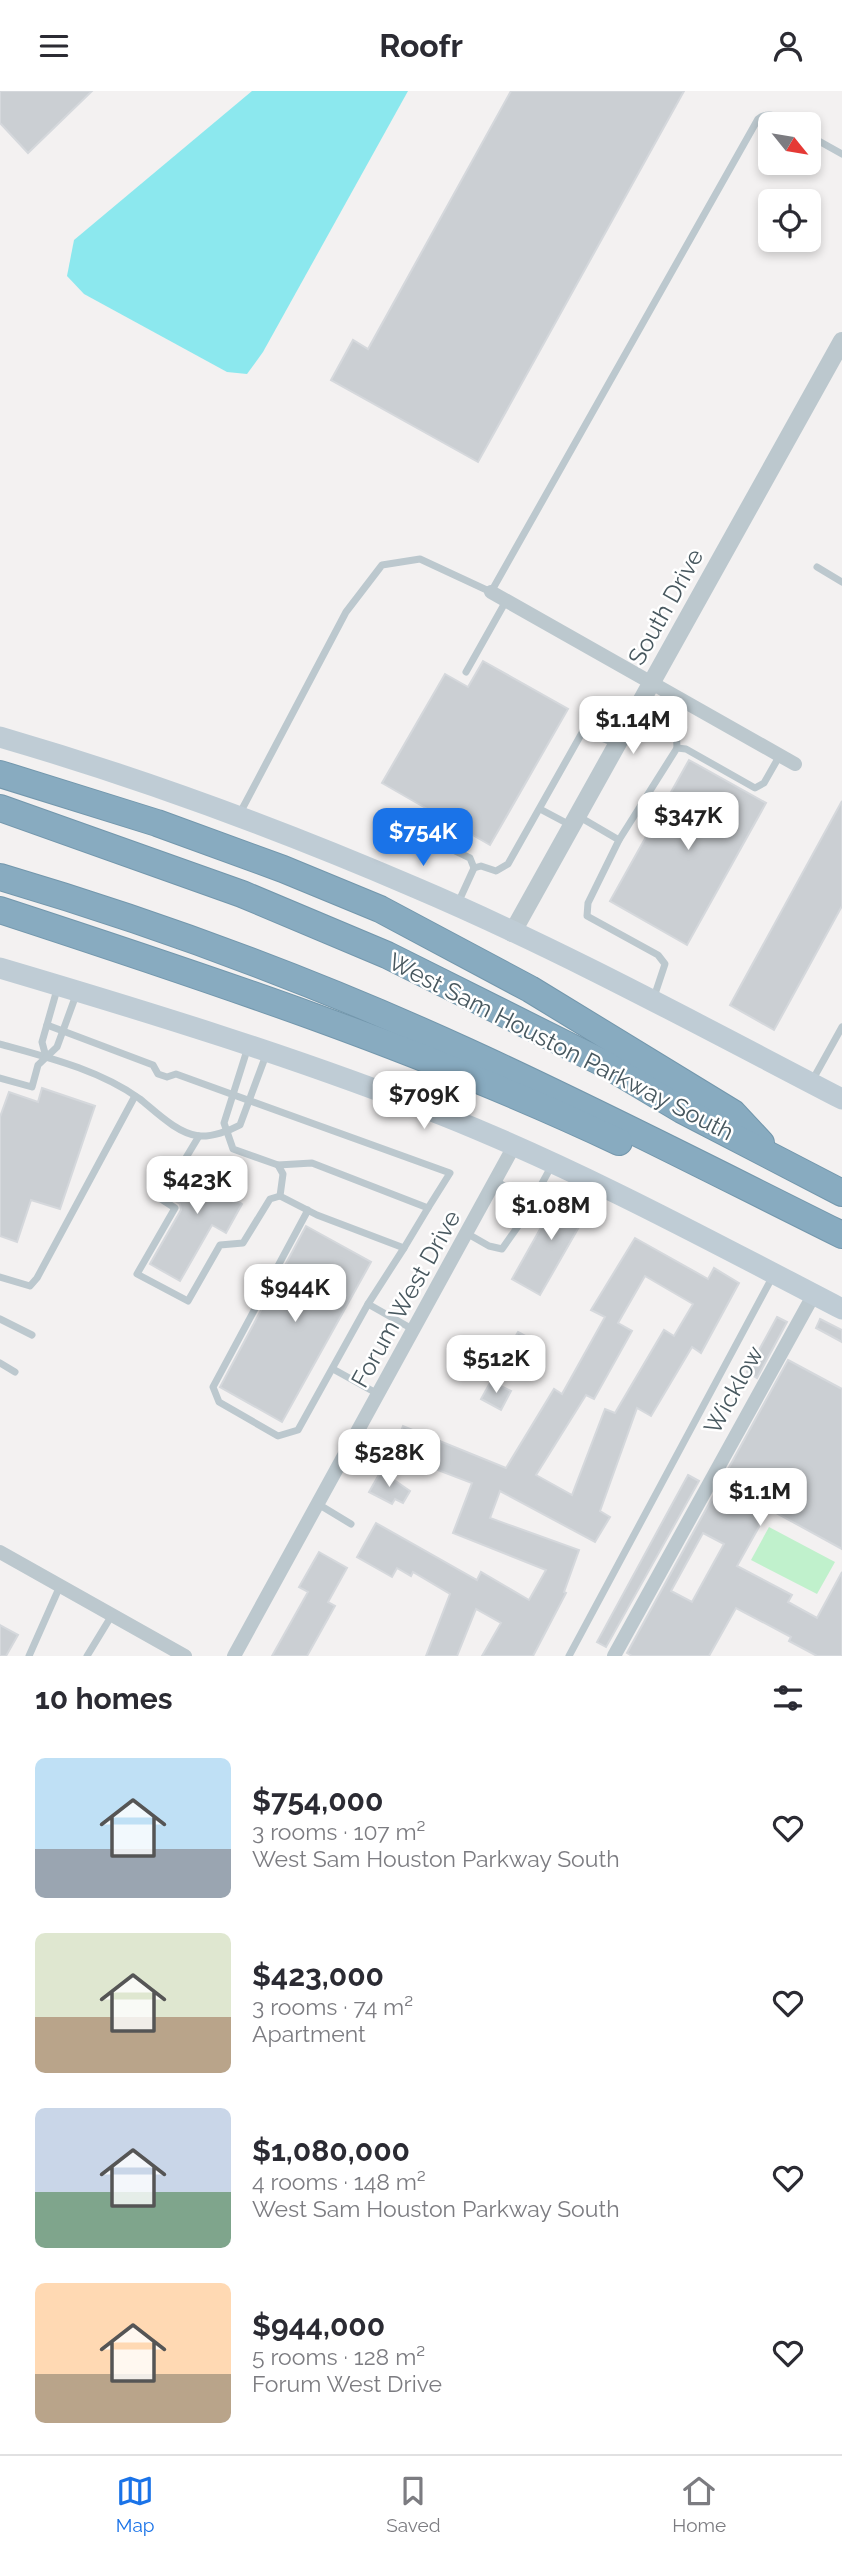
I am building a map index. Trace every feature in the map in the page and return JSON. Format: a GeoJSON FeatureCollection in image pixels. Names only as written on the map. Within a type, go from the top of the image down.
{"type":"FeatureCollection","features":[{"type":"Feature","properties":{"kind":"highway"},"geometry":{"type":"LineString","coordinates":[[0,774],[56,790],[283,869],[380,909],[530,989],[733,1114],[777,1159]]}},
{"type":"Feature","properties":{"kind":"highway"},"geometry":{"type":"LineString","coordinates":[[0,782],[56,790]]}},
{"type":"Feature","properties":{"kind":"highway","name":"West Sam Houston Parkway South"},"geometry":{"type":"LineString","coordinates":[[0,807],[242,894],[387,955],[603,1063],[842,1193]]}},
{"type":"Feature","properties":{"kind":"highway","name":"West Sam Houston Parkway South"},"geometry":{"type":"LineString","coordinates":[[0,877],[185,937],[303,982],[464,1050],[842,1235]]}},
{"type":"Feature","properties":{"kind":"highway"},"geometry":{"type":"LineString","coordinates":[[0,910],[161,964],[346,1031],[546,1111],[636,1151],[668,1148]]}},
{"type":"Feature","properties":{"kind":"main road"},"geometry":{"type":"LineString","coordinates":[[0,737],[68,757],[238,816],[456,907],[653,1001],[842,1099]]}},
{"type":"Feature","properties":{"kind":"main road"},"geometry":{"type":"LineString","coordinates":[[0,968],[258,1049],[441,1115],[552,1163],[842,1309]]}},
{"type":"Feature","properties":{"kind":"street","name":"South Drive"},"geometry":{"type":"LineString","coordinates":[[512,933],[842,341]]}},
{"type":"Feature","properties":{"kind":"street"},"geometry":{"type":"LineString","coordinates":[[491,593],[795,764]]}},
{"type":"Feature","properties":{"kind":"street","name":"Forum West Drive"},"geometry":{"type":"LineString","coordinates":[[234,1656],[415,1331],[514,1146]]}},
{"type":"Feature","properties":{"kind":"street","name":"Wicklow"},"geometry":{"type":"LineString","coordinates":[[614,1656],[814,1294]]}},
{"type":"Feature","properties":{"kind":"street"},"geometry":{"type":"LineString","coordinates":[[0,1552],[185,1656]]}},
{"type":"Feature","properties":{"kind":"lane"},"geometry":{"type":"LineString","coordinates":[[238,816],[346,612],[382,565],[420,559],[491,593],[758,120]]}},
{"type":"Feature","properties":{"kind":"lane"},"geometry":{"type":"LineString","coordinates":[[821,142],[842,154]]}},
{"type":"Feature","properties":{"kind":"lane"},"geometry":{"type":"LineString","coordinates":[[817,568],[842,582]]}},
{"type":"Feature","properties":{"kind":"lane"},"geometry":{"type":"LineString","coordinates":[[466,671],[506,601]]}},
{"type":"Feature","properties":{"kind":"lane"},"geometry":{"type":"LineString","coordinates":[[653,1001],[665,964],[658,955],[587,916],[588,903],[618,840],[677,748],[676,726],[686,703]]}},
{"type":"Feature","properties":{"kind":"lane"},"geometry":{"type":"LineString","coordinates":[[474,868],[481,866],[496,871],[508,864],[583,731],[618,745]]}},
{"type":"Feature","properties":{"kind":"lane"},"geometry":{"type":"LineString","coordinates":[[677,748],[686,748],[755,788],[764,783],[780,755]]}},
{"type":"Feature","properties":{"kind":"lane"},"geometry":{"type":"LineString","coordinates":[[540,809],[618,840]]}},
{"type":"Feature","properties":{"kind":"lane"},"geometry":{"type":"LineString","coordinates":[[388,819],[470,858],[474,868],[456,907]]}},
{"type":"Feature","properties":{"kind":"lane"},"geometry":{"type":"LineString","coordinates":[[46,1056],[42,1042],[47,1025],[68,988]]}},
{"type":"Feature","properties":{"kind":"lane"},"geometry":{"type":"LineString","coordinates":[[0,1078],[32,1087],[38,1065],[57,1047],[64,1030],[68,988]]}},
{"type":"Feature","properties":{"kind":"lane"},"geometry":{"type":"LineString","coordinates":[[47,1025],[153,1065],[158,1074],[167,1077],[176,1074],[234,1092],[450,1173],[368,1304],[298,1430],[278,1436],[219,1402],[213,1387],[308,1210]]}},
{"type":"Feature","properties":{"kind":"lane"},"geometry":{"type":"LineString","coordinates":[[811,1083],[839,1040],[842,1027]]}},
{"type":"Feature","properties":{"kind":"lane"},"geometry":{"type":"LineString","coordinates":[[0,1044],[46,1056],[135,1096],[181,1130],[199,1136],[229,1131],[240,1125],[250,1098],[258,1049]]}},
{"type":"Feature","properties":{"kind":"lane"},"geometry":{"type":"LineString","coordinates":[[258,1049],[234,1092],[224,1123],[229,1131],[233,1149],[278,1165],[312,1163],[428,1208]]}},
{"type":"Feature","properties":{"kind":"lane"},"geometry":{"type":"LineString","coordinates":[[0,1277],[30,1286],[37,1278],[135,1096]]}},
{"type":"Feature","properties":{"kind":"lane"},"geometry":{"type":"LineString","coordinates":[[199,1136],[161,1199],[175,1208],[137,1274],[188,1301],[219,1245],[243,1243],[270,1199],[280,1196],[404,1248]]}},
{"type":"Feature","properties":{"kind":"lane"},"geometry":{"type":"LineString","coordinates":[[468,1234],[489,1246],[502,1249],[532,1203],[552,1163]]}},
{"type":"Feature","properties":{"kind":"lane"},"geometry":{"type":"LineString","coordinates":[[278,1165],[283,1174],[280,1196]]}},
{"type":"Feature","properties":{"kind":"lane"},"geometry":{"type":"LineString","coordinates":[[496,1181],[532,1203]]}},
{"type":"Feature","properties":{"kind":"lane"},"geometry":{"type":"LineString","coordinates":[[569,1656],[774,1274]]}},
{"type":"Feature","properties":{"kind":"lane"},"geometry":{"type":"LineString","coordinates":[[368,1304],[415,1331]]}},
{"type":"Feature","properties":{"kind":"lane"},"geometry":{"type":"LineString","coordinates":[[0,1319],[32,1335]]}},
{"type":"Feature","properties":{"kind":"lane"},"geometry":{"type":"LineString","coordinates":[[0,1363],[15,1372]]}},
{"type":"Feature","properties":{"kind":"lane"},"geometry":{"type":"LineString","coordinates":[[332,1369],[379,1394]]}},
{"type":"Feature","properties":{"kind":"lane"},"geometry":{"type":"LineString","coordinates":[[317,1504],[351,1524]]}},
{"type":"Feature","properties":{"kind":"lane"},"geometry":{"type":"LineString","coordinates":[[29,1656],[60,1586]]}},
{"type":"Feature","properties":{"kind":"lane"},"geometry":{"type":"LineString","coordinates":[[87,1656],[112,1615]]}},
{"type":"Feature","properties":{"kind":"green space"},"geometry":{"type":"Polygon","coordinates":[[[769,1527],[835,1562],[817,1594],[751,1560],[769,1527]]]}},
{"type":"Feature","properties":{"kind":"water"},"geometry":{"type":"Polygon","coordinates":[[[252,91],[408,91],[263,352],[247,374],[227,372],[84,294],[67,276],[74,240],[252,91]]]}},
{"type":"Feature","properties":{"kind":"building"},"geometry":{"type":"Polygon","coordinates":[[[0,91],[92,91],[28,153],[0,123],[0,91]]]}},
{"type":"Feature","properties":{"kind":"building"},"geometry":{"type":"Polygon","coordinates":[[[511,91],[684,91],[478,462],[331,380],[353,340],[368,349],[511,91]]]}},
{"type":"Feature","properties":{"kind":"building"},"geometry":{"type":"Polygon","coordinates":[[[483,661],[568,709],[490,845],[382,783],[445,674],[468,687],[483,661]]]}},
{"type":"Feature","properties":{"kind":"building"},"geometry":{"type":"Polygon","coordinates":[[[689,760],[766,803],[687,945],[610,901],[689,760]]]}},
{"type":"Feature","properties":{"kind":"building"},"geometry":{"type":"Polygon","coordinates":[[[842,801],[842,906],[774,1030],[730,1005],[842,801]]]}},
{"type":"Feature","properties":{"kind":"building"},"geometry":{"type":"Polygon","coordinates":[[[42,1088],[95,1106],[60,1209],[31,1200],[17,1242],[0,1236],[0,1117],[9,1092],[38,1102],[42,1088]]]}},
{"type":"Feature","properties":{"kind":"building"},"geometry":{"type":"Polygon","coordinates":[[[204,1159],[239,1178],[229,1196],[242,1204],[226,1233],[212,1225],[180,1281],[150,1264],[181,1210],[180,1204],[169,1197],[185,1171],[194,1177],[204,1159]]]}},
{"type":"Feature","properties":{"kind":"building"},"geometry":{"type":"Polygon","coordinates":[[[562,1190],[591,1206],[540,1295],[512,1279],[562,1190]]]}},
{"type":"Feature","properties":{"kind":"building"},"geometry":{"type":"Polygon","coordinates":[[[306,1226],[371,1262],[282,1422],[220,1387],[306,1226]]]}},
{"type":"Feature","properties":{"kind":"building"},"geometry":{"type":"Polygon","coordinates":[[[635,1238],[708,1279],[714,1268],[739,1283],[701,1353],[692,1347],[651,1416],[637,1408],[600,1511],[610,1517],[595,1542],[500,1491],[490,1518],[579,1550],[564,1592],[566,1593],[533,1656],[482,1656],[501,1623],[476,1609],[457,1656],[426,1656],[450,1594],[413,1572],[411,1576],[397,1568],[392,1577],[357,1557],[376,1523],[477,1580],[481,1572],[529,1600],[546,1570],[453,1533],[472,1483],[393,1453],[403,1426],[506,1468],[554,1389],[562,1394],[605,1317],[591,1310],[635,1238]],[[645,1276],[618,1323],[632,1331],[594,1399],[586,1395],[536,1475],[572,1495],[605,1409],[615,1413],[664,1330],[674,1336],[693,1304],[645,1276]]]}},
{"type":"Feature","properties":{"kind":"building"},"geometry":{"type":"Polygon","coordinates":[[[777,1317],[787,1322],[757,1378],[747,1372],[777,1317]]]}},
{"type":"Feature","properties":{"kind":"building"},"geometry":{"type":"Polygon","coordinates":[[[820,1319],[842,1330],[842,1342],[816,1328],[820,1319]]]}},
{"type":"Feature","properties":{"kind":"building"},"geometry":{"type":"Polygon","coordinates":[[[518,1332],[538,1343],[527,1362],[507,1351],[518,1332]]]}},
{"type":"Feature","properties":{"kind":"building"},"geometry":{"type":"Polygon","coordinates":[[[788,1360],[842,1389],[842,1549],[769,1509],[737,1566],[792,1595],[788,1602],[817,1618],[842,1572],[842,1656],[817,1656],[789,1641],[791,1637],[736,1608],[709,1656],[632,1656],[627,1653],[788,1360]],[[703,1533],[671,1591],[692,1602],[724,1544],[703,1533]]]}},
{"type":"Feature","properties":{"kind":"building"},"geometry":{"type":"Polygon","coordinates":[[[491,1381],[511,1391],[501,1410],[481,1399],[491,1381]]]}},
{"type":"Feature","properties":{"kind":"building"},"geometry":{"type":"Polygon","coordinates":[[[381,1471],[410,1491],[403,1503],[395,1499],[392,1504],[369,1492],[381,1471]]]}},
{"type":"Feature","properties":{"kind":"building"},"geometry":{"type":"Polygon","coordinates":[[[688,1475],[699,1481],[606,1647],[597,1642],[688,1475]]]}},
{"type":"Feature","properties":{"kind":"building"},"geometry":{"type":"Polygon","coordinates":[[[319,1552],[347,1568],[328,1602],[335,1606],[307,1656],[272,1656],[308,1592],[299,1587],[319,1552]]]}},
{"type":"Feature","properties":{"kind":"building"},"geometry":{"type":"Polygon","coordinates":[[[0,1625],[18,1635],[6,1656],[0,1656],[0,1625]]]}}]}
